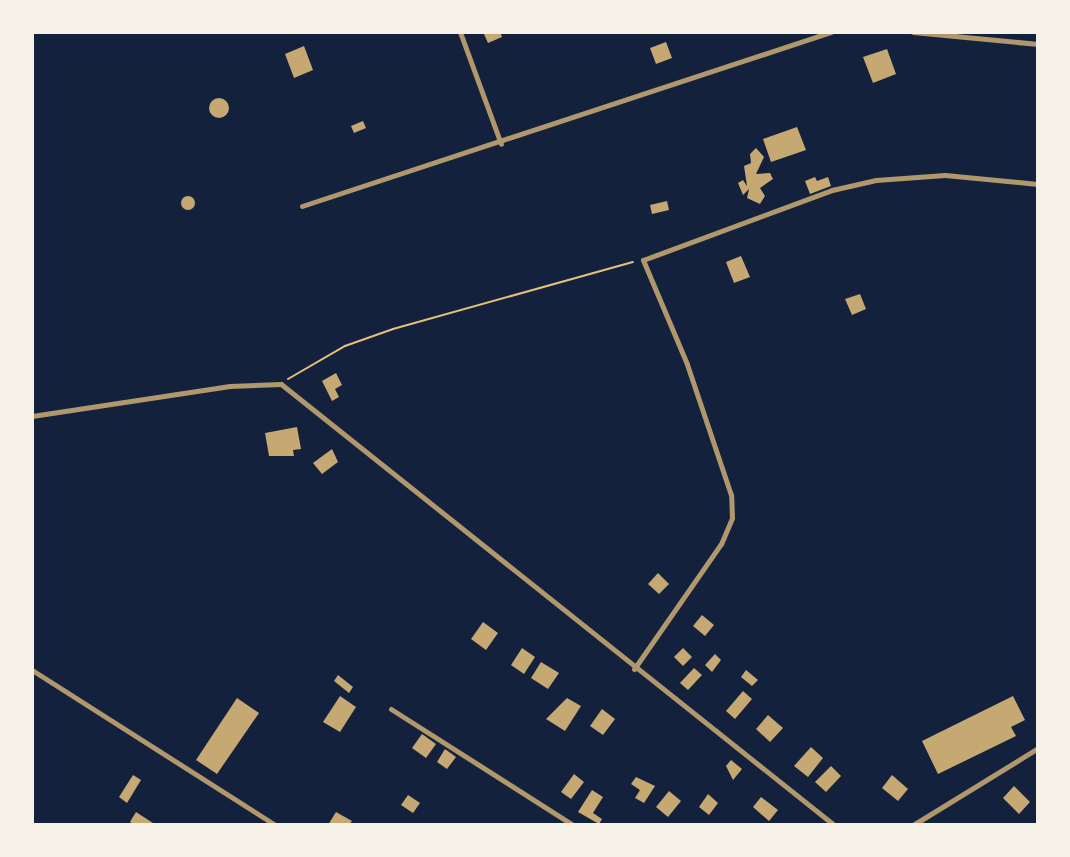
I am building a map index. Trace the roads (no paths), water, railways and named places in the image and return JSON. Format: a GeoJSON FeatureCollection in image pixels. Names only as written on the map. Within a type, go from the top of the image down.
{"type":"FeatureCollection","features":[{"type":"Feature","properties":{"kind":"street"},"geometry":{"type":"LineString","coordinates":[[460,32],[501,144]]}},
{"type":"Feature","properties":{"kind":"street"},"geometry":{"type":"LineString","coordinates":[[302,206],[501,144],[705,70],[831,32]]}},
{"type":"Feature","properties":{"kind":"street"},"geometry":{"type":"LineString","coordinates":[[913,32],[1038,44]]}},
{"type":"Feature","properties":{"kind":"street"},"geometry":{"type":"LineString","coordinates":[[634,669],[721,544],[732,518],[731,495],[687,364],[643,260],[832,190],[876,180],[945,175],[1038,184]]}},
{"type":"Feature","properties":{"kind":"street"},"geometry":{"type":"LineString","coordinates":[[32,416],[230,386],[281,384],[634,669],[834,825]]}},
{"type":"Feature","properties":{"kind":"street"},"geometry":{"type":"LineString","coordinates":[[32,670],[275,825]]}},
{"type":"Feature","properties":{"kind":"street"},"geometry":{"type":"LineString","coordinates":[[391,709],[573,825]]}},
{"type":"Feature","properties":{"kind":"street"},"geometry":{"type":"LineString","coordinates":[[913,825],[1038,748]]}}]}
